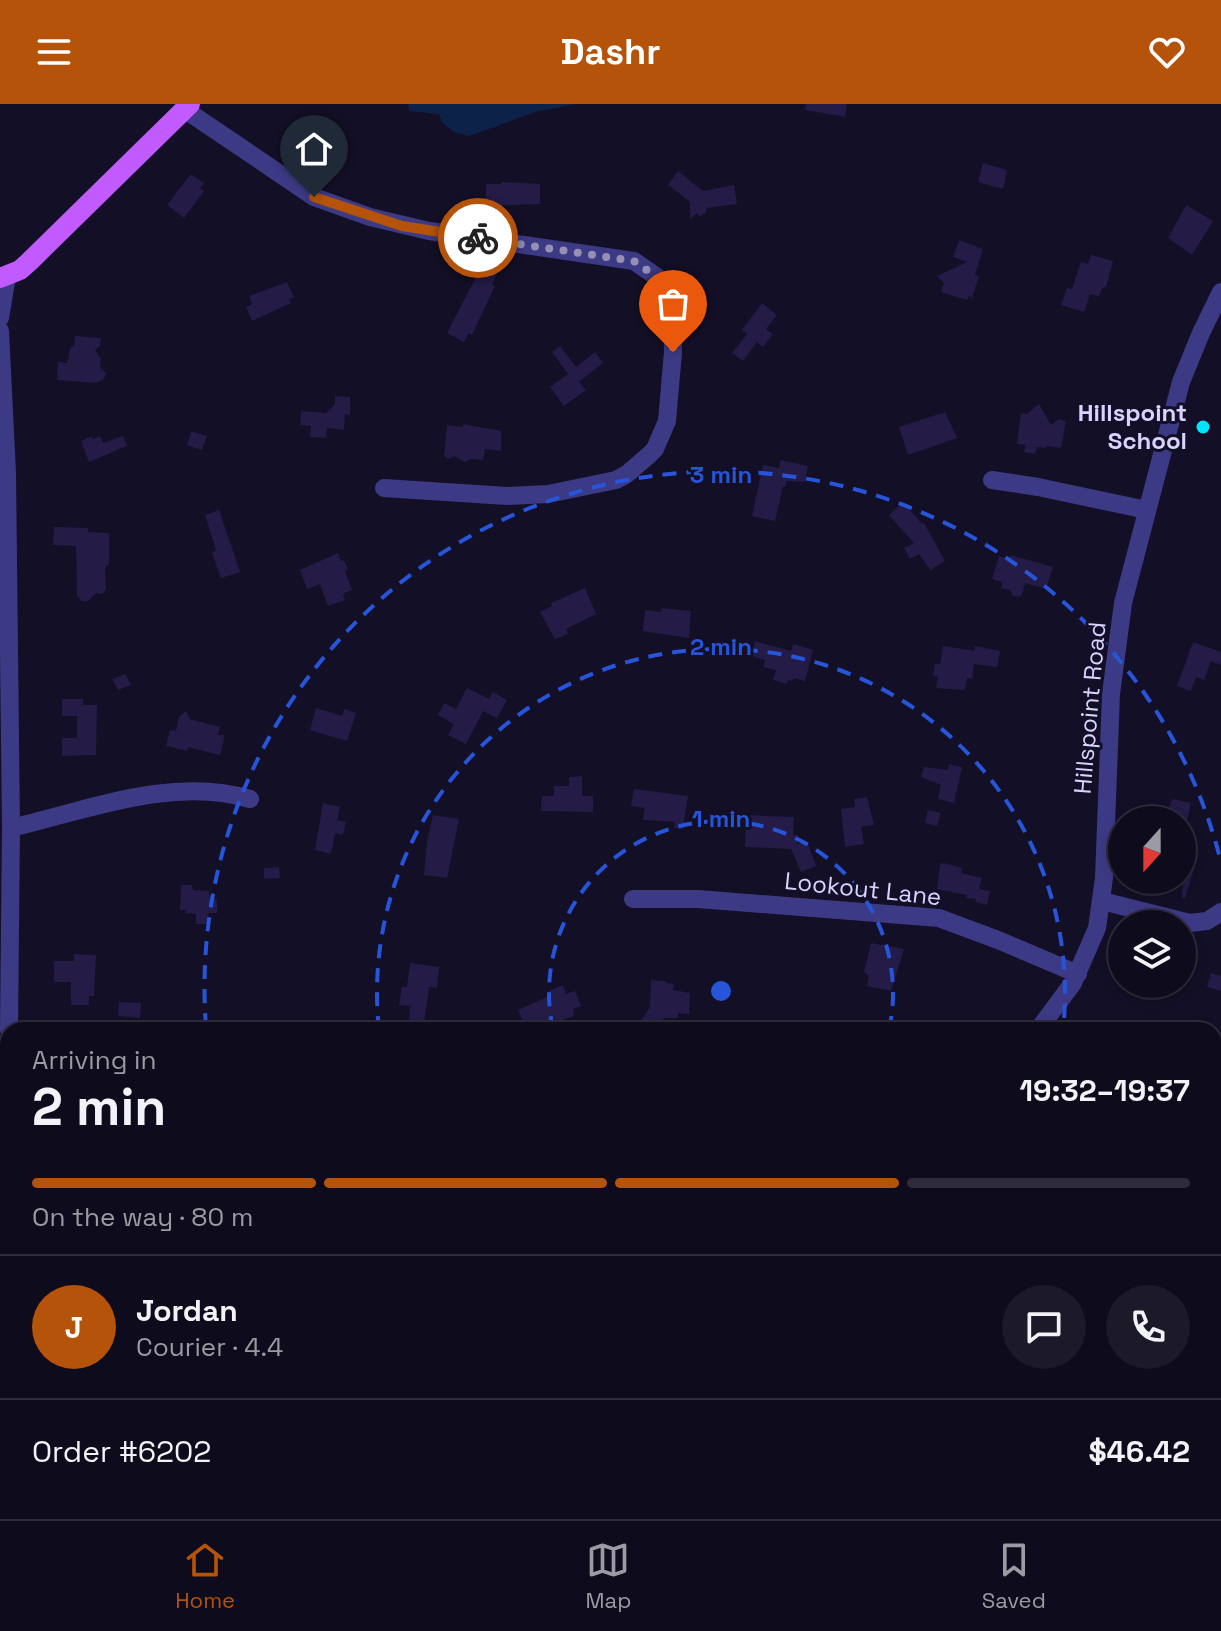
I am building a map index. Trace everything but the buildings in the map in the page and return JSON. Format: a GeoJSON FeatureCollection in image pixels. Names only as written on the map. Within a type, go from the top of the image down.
{"type":"FeatureCollection","features":[{"type":"Feature","properties":{"kind":"main road"},"geometry":{"type":"LineString","coordinates":[[4,277],[29,262],[187,107]]}},
{"type":"Feature","properties":{"kind":"street"},"geometry":{"type":"LineString","coordinates":[[187,107],[314,197],[402,226],[634,261],[657,277],[664,290],[672,312],[673,352],[667,421],[655,449],[627,474],[616,480],[534,495],[384,488]]}},
{"type":"Feature","properties":{"kind":"street"},"geometry":{"type":"LineString","coordinates":[[0,318],[4,277]]}},
{"type":"Feature","properties":{"kind":"street","name":"Hillspoint Road"},"geometry":{"type":"LineString","coordinates":[[1044,1022],[1078,974],[1097,928],[1102,901],[1114,659],[1123,603],[1181,382],[1221,292]]}},
{"type":"Feature","properties":{"kind":"street"},"geometry":{"type":"LineString","coordinates":[[0,331],[7,473],[4,654],[11,828],[9,1022]]}},
{"type":"Feature","properties":{"kind":"street"},"geometry":{"type":"LineString","coordinates":[[992,480],[1147,510]]}},
{"type":"Feature","properties":{"kind":"street"},"geometry":{"type":"LineString","coordinates":[[11,828],[161,792],[213,791],[250,799]]}},
{"type":"Feature","properties":{"kind":"street","name":"Lookout Lane"},"geometry":{"type":"LineString","coordinates":[[633,899],[698,899],[939,918],[1078,974]]}},
{"type":"Feature","properties":{"kind":"street"},"geometry":{"type":"LineString","coordinates":[[1102,901],[1190,923],[1207,921],[1221,912]]}},
{"type":"Feature","properties":{"kind":"water"},"geometry":{"type":"Polygon","coordinates":[[[408,104],[575,104],[536,112],[469,136],[454,132],[442,122],[439,114],[409,111],[408,104]]]}},
{"type":"Feature","properties":{"kind":"way so far"},"geometry":{"type":"LineString","coordinates":[[478,238],[634,261],[657,277],[664,290],[672,312],[673,352]]}},
{"type":"Feature","properties":{"kind":"place","name":"Hillspoint School"},"geometry":{"type":"Point","coordinates":[1203,427]}},
{"type":"Feature","properties":{"kind":"route"},"geometry":{"type":"LineString","coordinates":[[314,197],[402,226],[478,238]]}}]}
